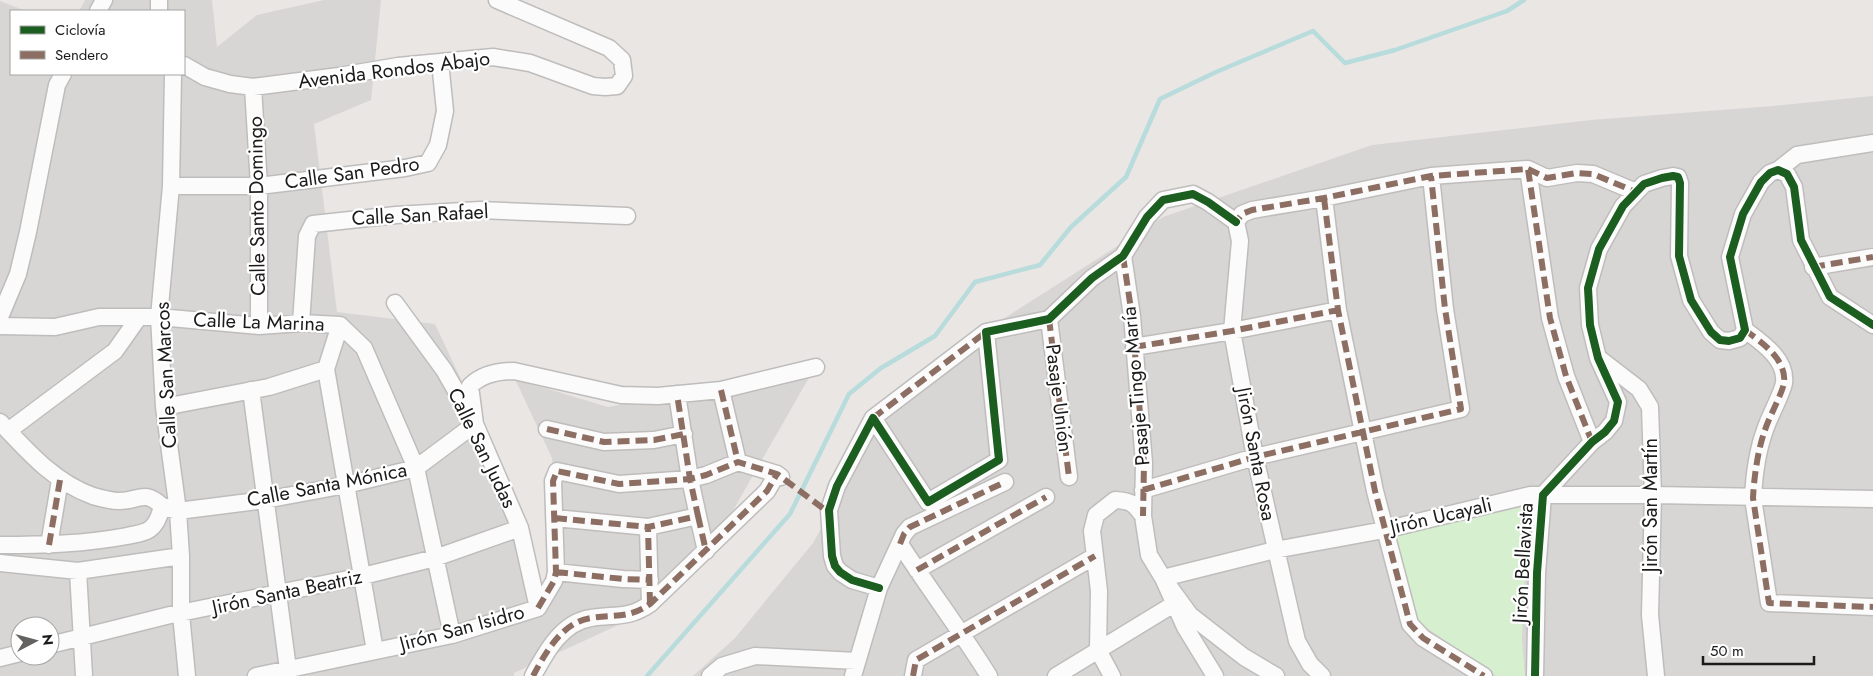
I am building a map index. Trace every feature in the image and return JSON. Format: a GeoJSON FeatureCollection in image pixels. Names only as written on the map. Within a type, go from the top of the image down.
{"type":"FeatureCollection","features":[{"type":"Feature","properties":{"kind":"street","name":"Avenida Rondos Abajo"},"geometry":{"type":"LineString","coordinates":[[185,66],[205,77],[230,84],[253,87],[398,66],[493,56],[530,62],[593,86],[605,88],[617,86],[624,76],[622,60],[609,48],[497,0]]}},
{"type":"Feature","properties":{"kind":"street","name":"Calle San Pedro"},"geometry":{"type":"LineString","coordinates":[[171,186],[259,186],[405,168],[428,163],[438,145],[445,111],[440,62]]}},
{"type":"Feature","properties":{"kind":"street"},"geometry":{"type":"LineString","coordinates":[[0,317],[18,274],[57,85],[62,75]]}},
{"type":"Feature","properties":{"kind":"street","name":"Calle San Marcos"},"geometry":{"type":"LineString","coordinates":[[173,75],[171,186],[159,316],[164,407],[178,511],[181,556],[181,614],[187,676]]}},
{"type":"Feature","properties":{"kind":"street","name":"Calle Santo Domingo"},"geometry":{"type":"LineString","coordinates":[[253,87],[259,186],[259,326]]}},
{"type":"Feature","properties":{"kind":"street"},"geometry":{"type":"LineString","coordinates":[[1873,143],[1797,155],[1778,170],[1770,172],[1761,182],[1744,214],[1730,256],[1744,330],[1761,342],[1774,355],[1781,368],[1784,383],[1764,431],[1753,498],[1769,603],[1873,607]]}},
{"type":"Feature","properties":{"kind":"street"},"geometry":{"type":"LineString","coordinates":[[1528,169],[1550,318],[1566,376],[1592,442]]}},
{"type":"Feature","properties":{"kind":"street"},"geometry":{"type":"LineString","coordinates":[[879,588],[852,580],[835,566],[832,556],[829,510],[838,486],[873,418],[986,332],[1049,319],[1092,278],[1123,256],[1147,217],[1163,200],[1193,194],[1236,222],[1242,214],[1252,210],[1324,198],[1431,176],[1528,169],[1547,178],[1577,173],[1593,174],[1636,192]]}},
{"type":"Feature","properties":{"kind":"street"},"geometry":{"type":"LineString","coordinates":[[1778,170],[1788,174],[1794,187],[1801,240],[1813,267],[1830,297],[1873,325]]}},
{"type":"Feature","properties":{"kind":"street"},"geometry":{"type":"LineString","coordinates":[[1143,490],[1255,457],[1461,409],[1445,309],[1431,176]]}},
{"type":"Feature","properties":{"kind":"street","name":"Jirón Bellavista"},"geometry":{"type":"LineString","coordinates":[[1535,676],[1537,573],[1542,495],[1614,421],[1618,402],[1598,358],[1590,325],[1588,288],[1599,249],[1623,206],[1644,184],[1673,176],[1678,178],[1680,183],[1679,256],[1692,300],[1711,332],[1720,340],[1729,341],[1740,338],[1744,330]]}},
{"type":"Feature","properties":{"kind":"street"},"geometry":{"type":"LineString","coordinates":[[1324,198],[1338,310],[1384,530],[1410,624],[1424,638],[1484,676]]}},
{"type":"Feature","properties":{"kind":"street","name":"Calle San Rafael"},"geometry":{"type":"LineString","coordinates":[[302,323],[307,236],[313,224],[396,215],[480,210],[627,216]]}},
{"type":"Feature","properties":{"kind":"street","name":"Jirón Santa Rosa"},"geometry":{"type":"LineString","coordinates":[[1236,222],[1240,241],[1232,331],[1255,457],[1297,641],[1310,664],[1322,676]]}},
{"type":"Feature","properties":{"kind":"street","name":"Pasaje Tingo María"},"geometry":{"type":"LineString","coordinates":[[1123,256],[1132,316],[1144,463],[1143,516]]}},
{"type":"Feature","properties":{"kind":"street"},"geometry":{"type":"LineString","coordinates":[[1813,267],[1873,257]]}},
{"type":"Feature","properties":{"kind":"street","name":"Calle San Judas"},"geometry":{"type":"LineString","coordinates":[[395,304],[444,370],[475,424],[520,528],[538,608]]}},
{"type":"Feature","properties":{"kind":"street"},"geometry":{"type":"LineString","coordinates":[[1134,347],[1232,331],[1338,310]]}},
{"type":"Feature","properties":{"kind":"street","name":"Calle La Marina"},"geometry":{"type":"LineString","coordinates":[[0,326],[55,326],[99,317],[159,316],[259,326],[302,323],[340,325]]}},
{"type":"Feature","properties":{"kind":"street"},"geometry":{"type":"LineString","coordinates":[[0,545],[49,545],[116,538],[144,532],[151,528],[160,516],[162,506],[152,498],[140,497],[119,501],[93,496],[60,480],[42,466],[4,426],[115,351],[139,317]]}},
{"type":"Feature","properties":{"kind":"street","name":"Pasaje Unión"},"geometry":{"type":"LineString","coordinates":[[1049,319],[1069,478]]}},
{"type":"Feature","properties":{"kind":"street"},"geometry":{"type":"LineString","coordinates":[[375,651],[326,369],[340,325],[364,348],[416,468],[452,635]]}},
{"type":"Feature","properties":{"kind":"street"},"geometry":{"type":"LineString","coordinates":[[873,418],[928,502],[999,460],[986,332]]}},
{"type":"Feature","properties":{"kind":"street","name":"Jirón San Martín"},"geometry":{"type":"LineString","coordinates":[[1598,358],[1639,389],[1650,407],[1653,495],[1650,615],[1656,676]]}},
{"type":"Feature","properties":{"kind":"street"},"geometry":{"type":"LineString","coordinates":[[475,424],[470,386],[476,380],[497,371],[514,371],[621,395],[677,394],[721,390],[816,367]]}},
{"type":"Feature","properties":{"kind":"street"},"geometry":{"type":"LineString","coordinates":[[164,407],[270,387],[326,369]]}},
{"type":"Feature","properties":{"kind":"street"},"geometry":{"type":"LineString","coordinates":[[251,390],[288,669]]}},
{"type":"Feature","properties":{"kind":"street"},"geometry":{"type":"LineString","coordinates":[[533,676],[561,632],[577,622],[590,618],[616,617],[638,612],[650,604],[767,491],[779,476],[738,462],[721,390]]}},
{"type":"Feature","properties":{"kind":"street"},"geometry":{"type":"LineString","coordinates":[[677,394],[690,478],[706,551]]}},
{"type":"Feature","properties":{"kind":"street","name":"Calle Santa Mónica"},"geometry":{"type":"LineString","coordinates":[[162,506],[178,511],[265,500],[416,468],[475,424]]}},
{"type":"Feature","properties":{"kind":"street"},"geometry":{"type":"LineString","coordinates":[[547,429],[604,442],[654,440],[684,434]]}},
{"type":"Feature","properties":{"kind":"street","name":"Jirón San Isidro"},"geometry":{"type":"LineString","coordinates":[[256,676],[452,635],[538,608],[554,581],[556,572],[553,481],[558,471],[619,484],[690,478],[706,475],[738,462]]}},
{"type":"Feature","properties":{"kind":"street"},"geometry":{"type":"LineString","coordinates":[[49,545],[60,480]]}},
{"type":"Feature","properties":{"kind":"street"},"geometry":{"type":"LineString","coordinates":[[710,676],[722,666],[755,656],[855,668],[879,588],[904,534],[910,527],[1005,482]]}},
{"type":"Feature","properties":{"kind":"street","name":"Jirón Ucayali"},"geometry":{"type":"LineString","coordinates":[[1163,578],[1275,550],[1384,530],[1530,495],[1873,499]]}},
{"type":"Feature","properties":{"kind":"street"},"geometry":{"type":"LineString","coordinates":[[917,570],[1046,497]]}},
{"type":"Feature","properties":{"kind":"street"},"geometry":{"type":"LineString","coordinates":[[1112,676],[1098,650],[1099,591],[1092,531],[1096,515],[1115,500],[1126,501],[1136,505],[1143,516],[1149,555],[1190,615],[1244,657],[1276,676]]}},
{"type":"Feature","properties":{"kind":"street"},"geometry":{"type":"LineString","coordinates":[[555,518],[648,527],[698,516]]}},
{"type":"Feature","properties":{"kind":"street"},"geometry":{"type":"LineString","coordinates":[[648,527],[650,604]]}},
{"type":"Feature","properties":{"kind":"street","name":"Jirón Santa Beatriz"},"geometry":{"type":"LineString","coordinates":[[60,642],[181,614],[363,576],[435,558],[520,528]]}},
{"type":"Feature","properties":{"kind":"street"},"geometry":{"type":"LineString","coordinates":[[900,544],[963,634],[989,676]]}},
{"type":"Feature","properties":{"kind":"street"},"geometry":{"type":"LineString","coordinates":[[0,563],[78,571],[181,556]]}},
{"type":"Feature","properties":{"kind":"street"},"geometry":{"type":"LineString","coordinates":[[913,676],[916,660],[1095,556]]}},
{"type":"Feature","properties":{"kind":"street"},"geometry":{"type":"LineString","coordinates":[[78,571],[84,676]]}},
{"type":"Feature","properties":{"kind":"street"},"geometry":{"type":"LineString","coordinates":[[556,572],[650,580]]}},
{"type":"Feature","properties":{"kind":"street"},"geometry":{"type":"LineString","coordinates":[[1163,578],[1185,627],[1215,676]]}},
{"type":"Feature","properties":{"kind":"street"},"geometry":{"type":"LineString","coordinates":[[1056,676],[1174,604]]}},
{"type":"Feature","properties":{"kind":"shaded area"},"geometry":{"type":"Polygon","coordinates":[[[85,0],[212,0],[217,47],[257,15],[324,0],[381,0],[371,100],[314,124],[337,312],[435,324],[513,490],[542,592],[560,554],[552,458],[515,379],[608,407],[727,386],[810,376],[723,528],[625,622],[514,673],[514,676],[0,676],[0,1],[23,10],[10,10],[10,75],[185,75],[185,10],[80,10],[85,0]]]}},
{"type":"Feature","properties":{"kind":"shaded area"},"geometry":{"type":"Polygon","coordinates":[[[1873,96],[1873,676],[693,676],[735,638],[813,543],[881,420],[989,328],[1163,217],[1372,145],[1591,120],[1873,96]]]}},
{"type":"Feature","properties":{"kind":"green space"},"geometry":{"type":"Polygon","coordinates":[[[1528,506],[1522,638],[1525,676],[1496,676],[1417,621],[1391,536],[1528,506]]]}},
{"type":"Feature","properties":{"kind":"waterway"},"geometry":{"type":"LineString","coordinates":[[647,676],[790,514],[849,394],[881,368],[935,336],[975,282],[1040,265],[1071,227],[1126,177],[1160,99],[1216,72],[1313,31],[1345,63],[1395,50],[1507,11],[1524,0]]}},
{"type":"Feature","properties":{"kind":"marked path"},"geometry":{"type":"LineString","coordinates":[[1528,169],[1547,178],[1577,173],[1593,174],[1636,192]]}},
{"type":"Feature","properties":{"kind":"marked path"},"geometry":{"type":"LineString","coordinates":[[1232,219],[1236,222],[1242,214],[1252,210],[1324,198],[1431,176],[1528,169],[1550,318],[1566,376],[1592,442]]}},
{"type":"Feature","properties":{"kind":"marked path"},"geometry":{"type":"LineString","coordinates":[[1143,490],[1255,457],[1461,409],[1445,309],[1431,176]]}},
{"type":"Feature","properties":{"kind":"marked path"},"geometry":{"type":"LineString","coordinates":[[1324,198],[1338,310],[1375,491],[1410,624],[1423,638],[1484,676]]}},
{"type":"Feature","properties":{"kind":"marked path"},"geometry":{"type":"LineString","coordinates":[[1123,256],[1132,316],[1144,463],[1143,516]]}},
{"type":"Feature","properties":{"kind":"marked path"},"geometry":{"type":"LineString","coordinates":[[1813,267],[1873,257]]}},
{"type":"Feature","properties":{"kind":"marked path"},"geometry":{"type":"LineString","coordinates":[[1134,347],[1232,331],[1338,310]]}},
{"type":"Feature","properties":{"kind":"marked path"},"geometry":{"type":"LineString","coordinates":[[1049,319],[1069,477]]}},
{"type":"Feature","properties":{"kind":"marked path"},"geometry":{"type":"LineString","coordinates":[[1745,330],[1772,352],[1784,374],[1783,388],[1760,446],[1753,498],[1769,603],[1873,607]]}},
{"type":"Feature","properties":{"kind":"marked path"},"geometry":{"type":"LineString","coordinates":[[873,418],[986,332]]}},
{"type":"Feature","properties":{"kind":"marked path"},"geometry":{"type":"LineString","coordinates":[[721,390],[738,462]]}},
{"type":"Feature","properties":{"kind":"marked path"},"geometry":{"type":"LineString","coordinates":[[650,604],[648,527],[698,516],[690,479],[677,394]]}},
{"type":"Feature","properties":{"kind":"marked path"},"geometry":{"type":"LineString","coordinates":[[547,429],[604,442],[654,440],[684,434]]}},
{"type":"Feature","properties":{"kind":"marked path"},"geometry":{"type":"LineString","coordinates":[[538,608],[554,581],[556,572],[553,481],[557,471],[619,484],[690,479],[706,475],[738,462],[777,474],[824,509],[829,510]]}},
{"type":"Feature","properties":{"kind":"marked path"},"geometry":{"type":"LineString","coordinates":[[533,676],[549,648],[572,625],[591,618],[628,614],[650,604],[767,491],[777,474]]}},
{"type":"Feature","properties":{"kind":"marked path"},"geometry":{"type":"LineString","coordinates":[[49,545],[60,480]]}},
{"type":"Feature","properties":{"kind":"marked path"},"geometry":{"type":"LineString","coordinates":[[900,544],[904,534],[910,527],[1005,482]]}},
{"type":"Feature","properties":{"kind":"marked path"},"geometry":{"type":"LineString","coordinates":[[917,570],[1046,497]]}},
{"type":"Feature","properties":{"kind":"marked path"},"geometry":{"type":"LineString","coordinates":[[698,516],[706,551]]}},
{"type":"Feature","properties":{"kind":"marked path"},"geometry":{"type":"LineString","coordinates":[[555,518],[648,527]]}},
{"type":"Feature","properties":{"kind":"marked path"},"geometry":{"type":"LineString","coordinates":[[913,676],[916,660],[1095,556]]}},
{"type":"Feature","properties":{"kind":"marked path"},"geometry":{"type":"LineString","coordinates":[[556,572],[650,580]]}},
{"type":"Feature","properties":{"kind":"cycle path"},"geometry":{"type":"LineString","coordinates":[[1535,676],[1537,573],[1543,495],[1614,421],[1618,402],[1598,358],[1590,325],[1588,288],[1599,249],[1623,206],[1644,184],[1662,178],[1678,177],[1680,183],[1679,256],[1691,300],[1711,332],[1720,340],[1729,341],[1740,338],[1745,330],[1730,257],[1743,214],[1761,182],[1770,173],[1778,170],[1787,174],[1794,187],[1801,240],[1830,297],[1873,325]]}},
{"type":"Feature","properties":{"kind":"cycle path"},"geometry":{"type":"LineString","coordinates":[[879,588],[852,580],[835,566],[832,556],[829,510],[837,486],[873,418],[928,502],[999,460],[986,332],[1049,319],[1092,278],[1123,256],[1147,217],[1163,200],[1193,194],[1236,222]]}}]}
